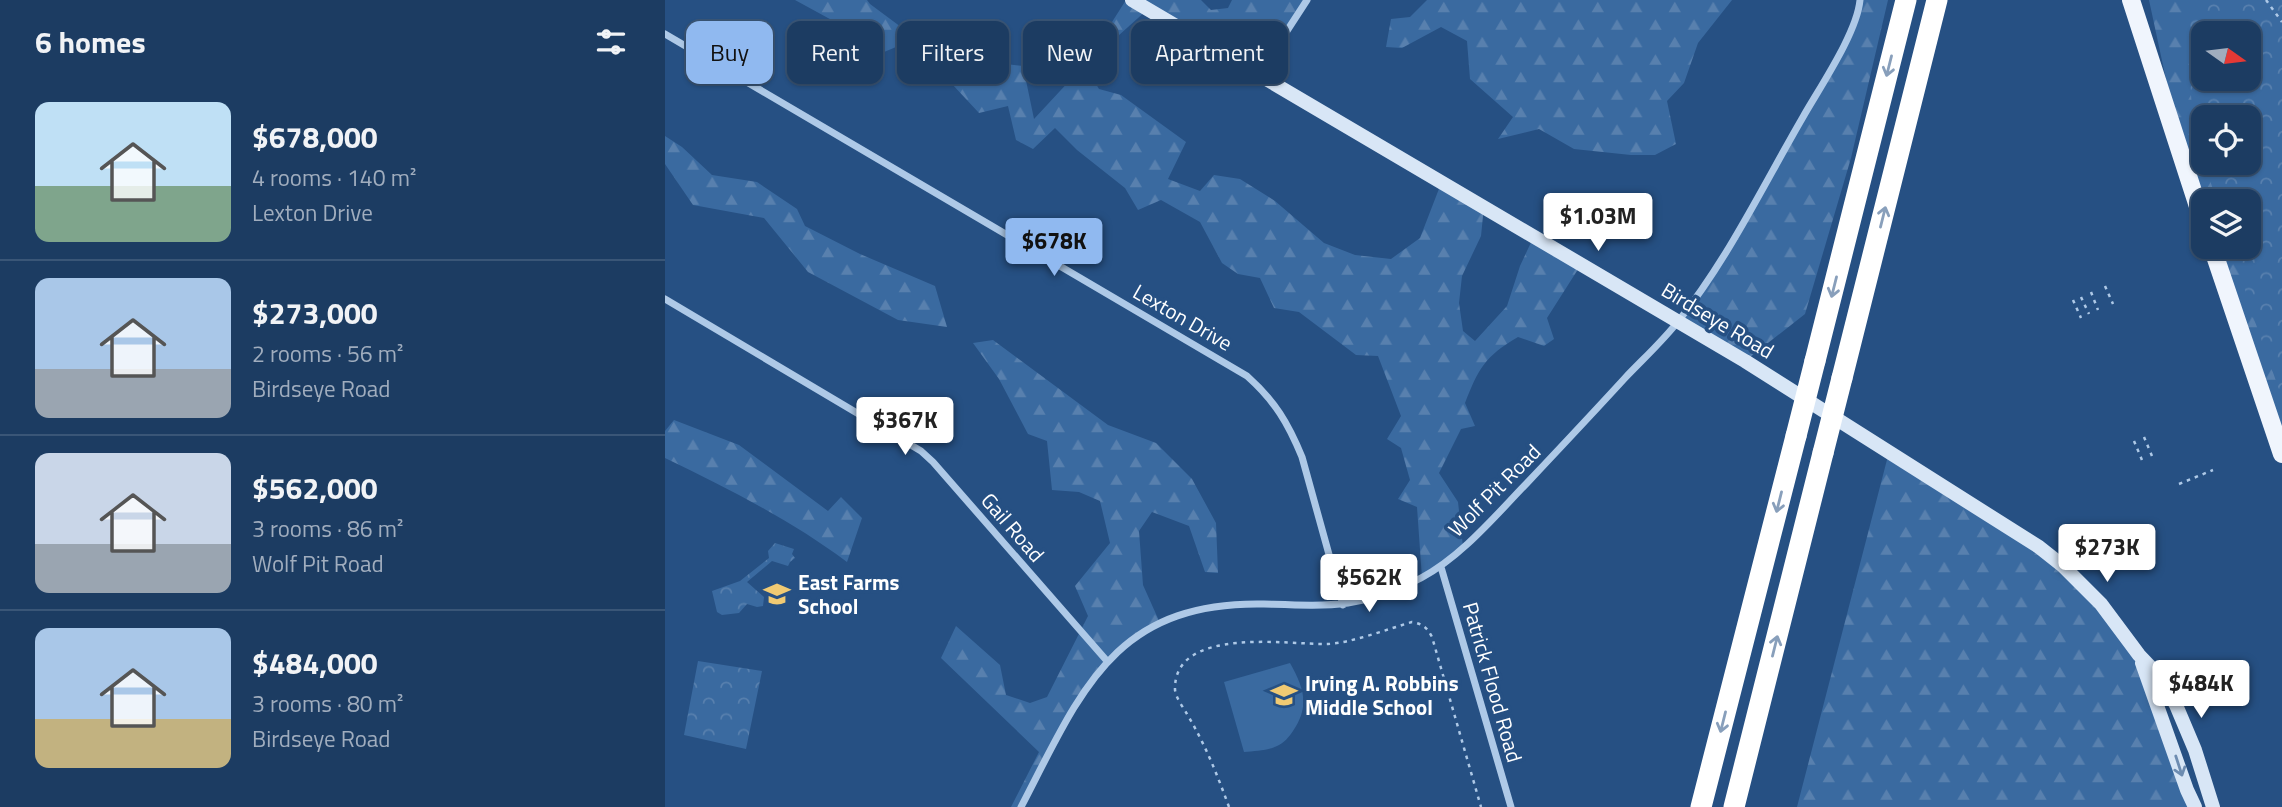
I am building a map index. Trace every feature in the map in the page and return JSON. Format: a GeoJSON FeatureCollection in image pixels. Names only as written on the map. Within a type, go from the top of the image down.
{"type":"FeatureCollection","features":[{"type":"Feature","properties":{"kind":"highway"},"geometry":{"type":"LineString","coordinates":[[1701,807],[1906,0]]}},
{"type":"Feature","properties":{"kind":"highway"},"geometry":{"type":"LineString","coordinates":[[1734,807],[1937,0]]}},
{"type":"Feature","properties":{"kind":"main road","name":"Birdseye Road"},"geometry":{"type":"LineString","coordinates":[[1132,0],[1168,21]]}},
{"type":"Feature","properties":{"kind":"main road"},"geometry":{"type":"LineString","coordinates":[[2131,0],[2192,189]]}},
{"type":"Feature","properties":{"kind":"main road","name":"Birdseye Road"},"geometry":{"type":"LineString","coordinates":[[1276,84],[1679,321],[2039,547],[2063,566],[2101,604],[2139,655],[2160,677],[2176,705],[2195,750],[2213,807]]}},
{"type":"Feature","properties":{"kind":"main road"},"geometry":{"type":"LineString","coordinates":[[2215,259],[2282,454]]}},
{"type":"Feature","properties":{"kind":"main road","name":"Birdseye Road"},"geometry":{"type":"LineString","coordinates":[[2139,655],[2195,807]]}},
{"type":"Feature","properties":{"kind":"street"},"geometry":{"type":"LineString","coordinates":[[1288,29],[1307,0]]}},
{"type":"Feature","properties":{"kind":"street","name":"Wolf Pit Road"},"geometry":{"type":"LineString","coordinates":[[1021,807],[1073,709],[1107,661],[1140,634],[1178,615],[1199,609],[1237,604],[1343,605],[1363,601],[1392,592],[1441,567],[1482,529],[1679,321],[1723,256],[1843,47],[1860,0]]}},
{"type":"Feature","properties":{"kind":"street","name":"Lexton Drive"},"geometry":{"type":"LineString","coordinates":[[665,34],[1247,376],[1275,404],[1286,419],[1295,439],[1343,605]]}},
{"type":"Feature","properties":{"kind":"street","name":"Gail Road"},"geometry":{"type":"LineString","coordinates":[[665,299],[921,451],[1107,661]]}},
{"type":"Feature","properties":{"kind":"street","name":"Patrick Flood Road"},"geometry":{"type":"LineString","coordinates":[[1441,567],[1511,807]]}},
{"type":"Feature","properties":{"kind":"path"},"geometry":{"type":"LineString","coordinates":[[2266,0],[2282,22]]}},
{"type":"Feature","properties":{"kind":"path"},"geometry":{"type":"LineString","coordinates":[[2105,286],[2113,304]]}},
{"type":"Feature","properties":{"kind":"path"},"geometry":{"type":"LineString","coordinates":[[2091,292],[2098,310]]}},
{"type":"Feature","properties":{"kind":"path"},"geometry":{"type":"LineString","coordinates":[[2081,297],[2089,314]]}},
{"type":"Feature","properties":{"kind":"path"},"geometry":{"type":"LineString","coordinates":[[2073,300],[2081,318]]}},
{"type":"Feature","properties":{"kind":"path"},"geometry":{"type":"LineString","coordinates":[[2144,437],[2152,456]]}},
{"type":"Feature","properties":{"kind":"path"},"geometry":{"type":"LineString","coordinates":[[2134,441],[2142,460]]}},
{"type":"Feature","properties":{"kind":"path"},"geometry":{"type":"LineString","coordinates":[[2179,484],[2213,470]]}},
{"type":"Feature","properties":{"kind":"path"},"geometry":{"type":"LineString","coordinates":[[1229,807],[1211,757],[1175,692],[1178,675],[1185,664],[1195,654],[1212,648],[1251,641],[1330,644],[1412,622],[1428,629],[1432,637],[1481,807]]}},
{"type":"Feature","properties":{"kind":"green space"},"geometry":{"type":"Polygon","coordinates":[[[795,0],[867,0],[897,24],[897,48],[884,52],[883,21],[834,21],[795,0]]]}},
{"type":"Feature","properties":{"kind":"green space"},"geometry":{"type":"Polygon","coordinates":[[[1126,0],[1201,0],[1211,10],[1228,8],[1232,0],[1307,0],[1288,29],[1288,21],[1168,21],[1148,9],[1135,21],[1131,21],[1131,24],[1117,37],[1117,21],[1113,21],[1126,0]]]}},
{"type":"Feature","properties":{"kind":"green space"},"geometry":{"type":"Polygon","coordinates":[[[1427,0],[1732,0],[1698,43],[1684,83],[1667,101],[1676,144],[1655,155],[1631,155],[1574,149],[1539,129],[1498,139],[1513,117],[1470,79],[1467,41],[1441,27],[1402,48],[1386,47],[1391,19],[1410,17],[1427,0]]]}},
{"type":"Feature","properties":{"kind":"green space"},"geometry":{"type":"Polygon","coordinates":[[[1860,0],[1888,0],[1851,158],[1805,314],[1745,361],[1679,321],[1702,288],[1843,47],[1860,0]]]}},
{"type":"Feature","properties":{"kind":"green space"},"geometry":{"type":"Polygon","coordinates":[[[2149,0],[2212,0],[2206,21],[2191,21],[2191,91],[2203,91],[2203,105],[2191,105],[2191,175],[2261,175],[2261,155],[2282,142],[2282,453],[2215,259],[2261,259],[2261,189],[2197,189],[2184,163],[2149,0]]]}},
{"type":"Feature","properties":{"kind":"green space"},"geometry":{"type":"Polygon","coordinates":[[[2186,0],[2282,0],[2282,398],[2236,259],[2261,259],[2261,189],[2213,189],[2208,175],[2261,175],[2261,105],[2192,105],[2186,0]]]}},
{"type":"Feature","properties":{"kind":"green space"},"geometry":{"type":"Polygon","coordinates":[[[1009,64],[1023,66],[1023,84],[1027,84],[1034,119],[1066,84],[1096,84],[1099,89],[1121,95],[1186,142],[1168,179],[1200,191],[1214,175],[1240,179],[1275,201],[1324,243],[1355,255],[1391,259],[1420,238],[1442,181],[1484,206],[1481,236],[1462,276],[1459,303],[1463,331],[1475,341],[1507,306],[1520,266],[1534,236],[1582,263],[1547,318],[1554,339],[1544,346],[1518,337],[1490,357],[1470,391],[1465,403],[1475,426],[1461,429],[1439,473],[1458,502],[1463,547],[1422,578],[1417,507],[1398,499],[1410,480],[1401,448],[1387,439],[1401,416],[1378,356],[1356,355],[1299,312],[1274,308],[1260,278],[1238,274],[1222,263],[1200,222],[1161,200],[1138,210],[1125,188],[1077,150],[1055,128],[1033,149],[1016,140],[1008,106],[979,113],[952,84],[1009,84],[1009,64]]]}},
{"type":"Feature","properties":{"kind":"green space"},"geometry":{"type":"Polygon","coordinates":[[[665,136],[682,147],[712,175],[757,182],[797,209],[805,226],[860,254],[935,286],[947,327],[898,320],[808,272],[764,218],[693,205],[665,164],[665,136]]]}},
{"type":"Feature","properties":{"kind":"green space"},"geometry":{"type":"Polygon","coordinates":[[[993,340],[1108,425],[1156,443],[1192,479],[1216,523],[1218,573],[1205,572],[1189,526],[1152,512],[1139,531],[1143,585],[1160,623],[1140,634],[1094,677],[1021,807],[1011,807],[1039,752],[941,658],[956,626],[1000,665],[1006,695],[1030,703],[1047,697],[1088,616],[1075,586],[1110,543],[1100,501],[1079,492],[1052,490],[1047,441],[1028,434],[999,379],[973,343],[993,340]]]}},
{"type":"Feature","properties":{"kind":"green space"},"geometry":{"type":"Polygon","coordinates":[[[674,420],[739,445],[828,511],[841,497],[862,518],[847,562],[781,519],[665,458],[665,431],[674,420]]]}},
{"type":"Feature","properties":{"kind":"green space"},"geometry":{"type":"Polygon","coordinates":[[[1889,452],[2039,547],[2139,655],[2195,807],[1797,807],[1889,452]]]}},
{"type":"Feature","properties":{"kind":"green space"},"geometry":{"type":"Polygon","coordinates":[[[775,543],[794,549],[792,554],[795,558],[788,566],[772,561],[747,582],[764,597],[763,606],[747,604],[739,613],[722,615],[717,612],[712,591],[740,581],[769,558],[768,551],[775,543]]]}},
{"type":"Feature","properties":{"kind":"green space"},"geometry":{"type":"Polygon","coordinates":[[[698,661],[762,671],[746,749],[684,735],[698,661]]]}},
{"type":"Feature","properties":{"kind":"green space"},"geometry":{"type":"Polygon","coordinates":[[[1290,663],[1302,689],[1303,705],[1298,722],[1280,745],[1244,752],[1224,682],[1290,663]]]}},
{"type":"Feature","properties":{"kind":"place","name":"East Farms School"},"geometry":{"type":"Point","coordinates":[777,594]}},
{"type":"Feature","properties":{"kind":"place","name":"Irving A. Robbins Middle School"},"geometry":{"type":"Point","coordinates":[1284,695]}}]}
